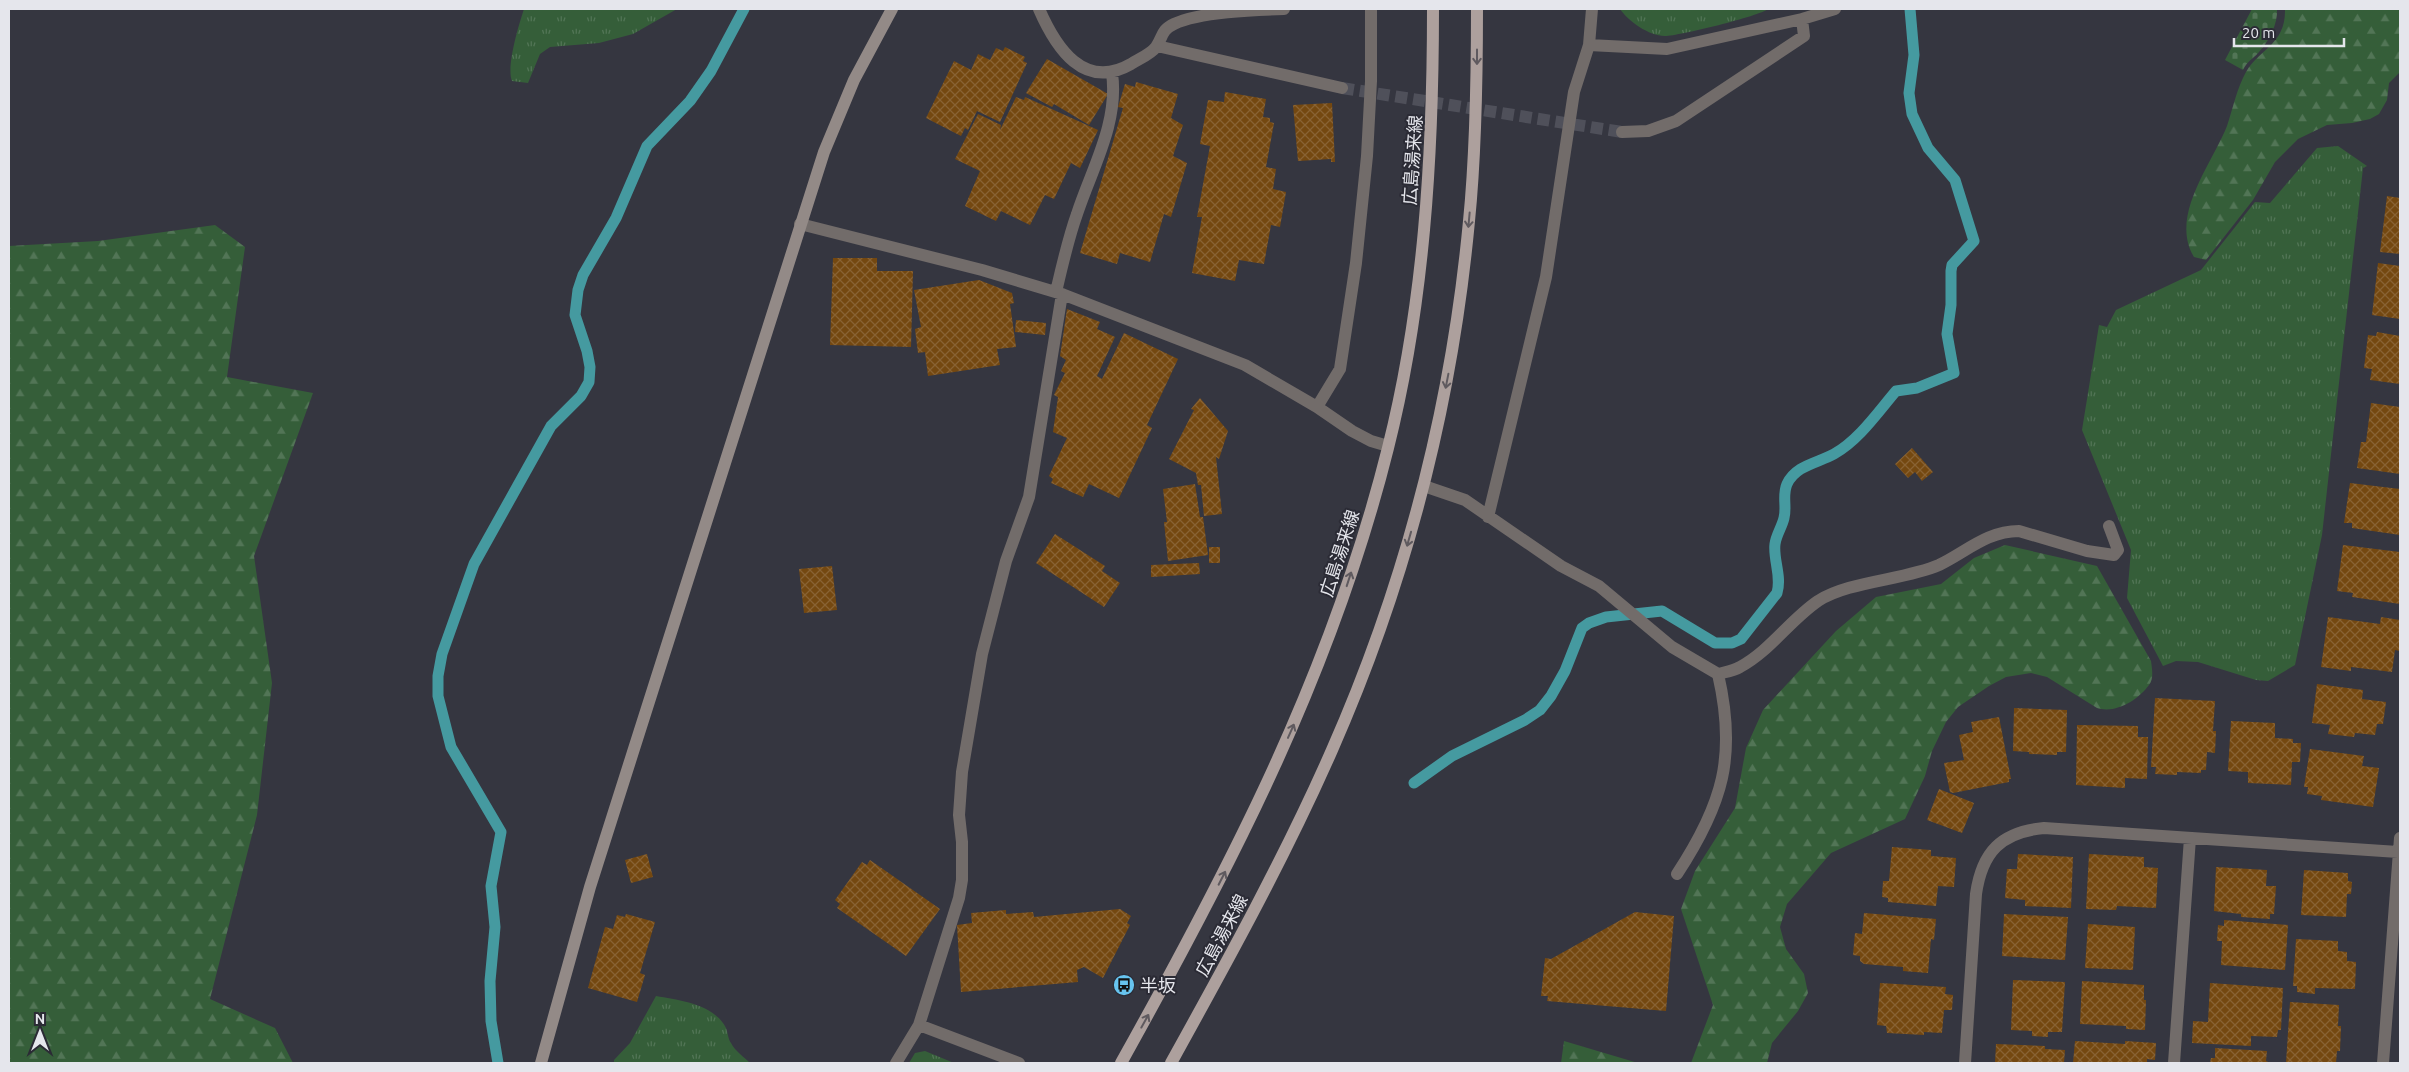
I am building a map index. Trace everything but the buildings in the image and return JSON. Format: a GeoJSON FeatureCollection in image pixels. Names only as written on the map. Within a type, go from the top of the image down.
{"type":"FeatureCollection","features":[{"type":"Feature","properties":{"kind":"main road","name":"広島湯来線"},"geometry":{"type":"LineString","coordinates":[[1121,1063],[1228,864],[1268,784],[1302,707],[1333,627],[1368,522],[1388,446],[1408,349],[1423,244],[1433,100],[1433,9]]}},
{"type":"Feature","properties":{"kind":"main road","name":"広島湯来線"},"geometry":{"type":"LineString","coordinates":[[1172,1063],[1272,876],[1333,748],[1389,603],[1424,486],[1452,354],[1468,230],[1474,153],[1478,9]]}},
{"type":"Feature","properties":{"kind":"street"},"geometry":{"type":"LineString","coordinates":[[541,1063],[593,878],[800,224],[838,115],[892,9]]}},
{"type":"Feature","properties":{"kind":"street"},"geometry":{"type":"LineString","coordinates":[[1039,9],[1056,43],[1074,61],[1095,72],[1112,73],[1156,46],[1161,34],[1172,24],[1189,18],[1284,9]]}},
{"type":"Feature","properties":{"kind":"street"},"geometry":{"type":"LineString","coordinates":[[1317,407],[1340,369],[1356,263],[1371,81],[1371,9]]}},
{"type":"Feature","properties":{"kind":"street"},"geometry":{"type":"LineString","coordinates":[[1488,517],[1546,277],[1574,92],[1589,45],[1592,9]]}},
{"type":"Feature","properties":{"kind":"street"},"geometry":{"type":"LineString","coordinates":[[1589,45],[1667,50],[1802,19],[1835,9]]}},
{"type":"Feature","properties":{"kind":"street"},"geometry":{"type":"LineString","coordinates":[[1622,132],[1648,131],[1676,121],[1804,36],[1802,19]]}},
{"type":"Feature","properties":{"kind":"street"},"geometry":{"type":"LineString","coordinates":[[1156,46],[1342,88]]}},
{"type":"Feature","properties":{"kind":"street"},"geometry":{"type":"LineString","coordinates":[[896,1063],[919,1025],[959,898],[962,861],[959,815],[964,762],[982,654],[1006,561],[1029,497],[1059,293],[1077,213],[1106,136],[1114,100],[1112,73]]}},
{"type":"Feature","properties":{"kind":"street"},"geometry":{"type":"LineString","coordinates":[[800,224],[982,270],[1059,293],[1245,365],[1317,407],[1352,431],[1371,441],[1388,446]]}},
{"type":"Feature","properties":{"kind":"street"},"geometry":{"type":"LineString","coordinates":[[1424,486],[1465,500],[1561,566],[1599,586],[1672,647],[1718,674],[1738,668],[1753,658],[1802,612],[1821,599],[1938,565],[1987,538],[2009,531],[2019,531],[2087,551],[2114,555],[2118,550],[2110,526]]}},
{"type":"Feature","properties":{"kind":"street"},"geometry":{"type":"LineString","coordinates":[[1677,874],[1696,845],[1717,800],[1723,779],[1726,759],[1725,706],[1718,674]]}},
{"type":"Feature","properties":{"kind":"street"},"geometry":{"type":"LineString","coordinates":[[1966,1063],[1976,894],[1980,872],[1990,852],[1999,843],[2019,832],[2044,828],[2398,852]]}},
{"type":"Feature","properties":{"kind":"street"},"geometry":{"type":"LineString","coordinates":[[2174,1063],[2190,838]]}},
{"type":"Feature","properties":{"kind":"street"},"geometry":{"type":"LineString","coordinates":[[2384,1063],[2400,838]]}},
{"type":"Feature","properties":{"kind":"street"},"geometry":{"type":"LineString","coordinates":[[919,1025],[1019,1063]]}},
{"type":"Feature","properties":{"kind":"green space"},"geometry":{"type":"Polygon","coordinates":[[[524,9],[677,9],[633,34],[599,43],[550,47],[540,54],[528,83],[512,81],[511,75],[514,45],[524,9]]]}},
{"type":"Feature","properties":{"kind":"green space"},"geometry":{"type":"Polygon","coordinates":[[[1620,9],[1768,9],[1718,25],[1665,36],[1646,31],[1628,18],[1620,9]]]}},
{"type":"Feature","properties":{"kind":"green space"},"geometry":{"type":"Polygon","coordinates":[[[2252,9],[2277,9],[2277,15],[2272,32],[2266,43],[2246,64],[2243,70],[2225,60],[2252,9]]]}},
{"type":"Feature","properties":{"kind":"green space"},"geometry":{"type":"Polygon","coordinates":[[[2285,9],[2400,9],[2400,72],[2389,83],[2387,100],[2379,114],[2370,119],[2352,123],[2327,125],[2298,139],[2275,162],[2253,200],[2206,260],[2194,257],[2188,241],[2186,225],[2196,190],[2227,126],[2243,78],[2252,64],[2277,38],[2284,21],[2285,9]]]}},
{"type":"Feature","properties":{"kind":"green space"},"geometry":{"type":"Polygon","coordinates":[[[2338,146],[2367,166],[2363,168],[2322,535],[2295,665],[2268,681],[2256,680],[2198,662],[2176,661],[2163,666],[2127,598],[2131,550],[2082,430],[2099,325],[2107,327],[2116,310],[2201,270],[2255,202],[2270,203],[2317,148],[2338,146]]]}},
{"type":"Feature","properties":{"kind":"green space"},"geometry":{"type":"Polygon","coordinates":[[[215,225],[245,247],[227,377],[313,393],[254,556],[272,683],[257,815],[210,999],[275,1028],[293,1063],[9,1063],[9,246],[98,241],[215,225]]]}},
{"type":"Feature","properties":{"kind":"green space"},"geometry":{"type":"Polygon","coordinates":[[[2005,545],[2097,566],[2151,661],[2151,683],[2139,696],[2126,704],[2112,709],[2104,709],[2097,708],[2047,677],[2031,673],[2006,677],[1958,707],[1946,722],[1932,751],[1925,776],[1905,819],[1831,853],[1787,904],[1780,927],[1786,949],[1804,974],[1808,993],[1798,1011],[1772,1043],[1767,1063],[1691,1063],[1713,1005],[1681,909],[1695,871],[1735,808],[1746,748],[1763,710],[1836,631],[1876,597],[1941,584],[1974,558],[2005,545]]]}},
{"type":"Feature","properties":{"kind":"green space"},"geometry":{"type":"Polygon","coordinates":[[[656,996],[695,1004],[713,1013],[726,1028],[729,1040],[733,1046],[750,1063],[614,1063],[614,1060],[630,1043],[656,996]]]}},
{"type":"Feature","properties":{"kind":"green space"},"geometry":{"type":"Polygon","coordinates":[[[1564,1041],[1638,1063],[1561,1063],[1564,1041]]]}},
{"type":"Feature","properties":{"kind":"green space"},"geometry":{"type":"Polygon","coordinates":[[[925,1051],[954,1063],[909,1063],[915,1053],[925,1051]]]}},
{"type":"Feature","properties":{"kind":"waterway"},"geometry":{"type":"LineString","coordinates":[[498,1063],[491,1021],[490,981],[495,927],[491,886],[501,832],[451,747],[438,696],[438,676],[442,654],[474,564],[551,426],[581,396],[589,382],[590,367],[587,351],[575,315],[578,290],[583,275],[616,218],[647,146],[690,101],[711,71],[744,9]]}},
{"type":"Feature","properties":{"kind":"waterway"},"geometry":{"type":"LineString","coordinates":[[1414,783],[1452,756],[1525,720],[1540,710],[1551,696],[1565,671],[1582,628],[1589,623],[1606,617],[1662,611],[1715,643],[1732,643],[1741,639],[1777,593],[1779,580],[1775,544],[1784,518],[1786,488],[1791,478],[1808,465],[1834,454],[1852,441],[1896,391],[1917,388],[1954,373],[1947,334],[1951,305],[1951,271],[1952,265],[1974,241],[1955,180],[1928,148],[1912,114],[1909,93],[1914,55],[1910,9]]}},
{"type":"Feature","properties":{"kind":"tunnel"},"geometry":{"type":"LineString","coordinates":[[1342,88],[1622,132]]}},
{"type":"Feature","properties":{"kind":"place","name":"半坂"},"geometry":{"type":"Point","coordinates":[1124,985]}}]}
